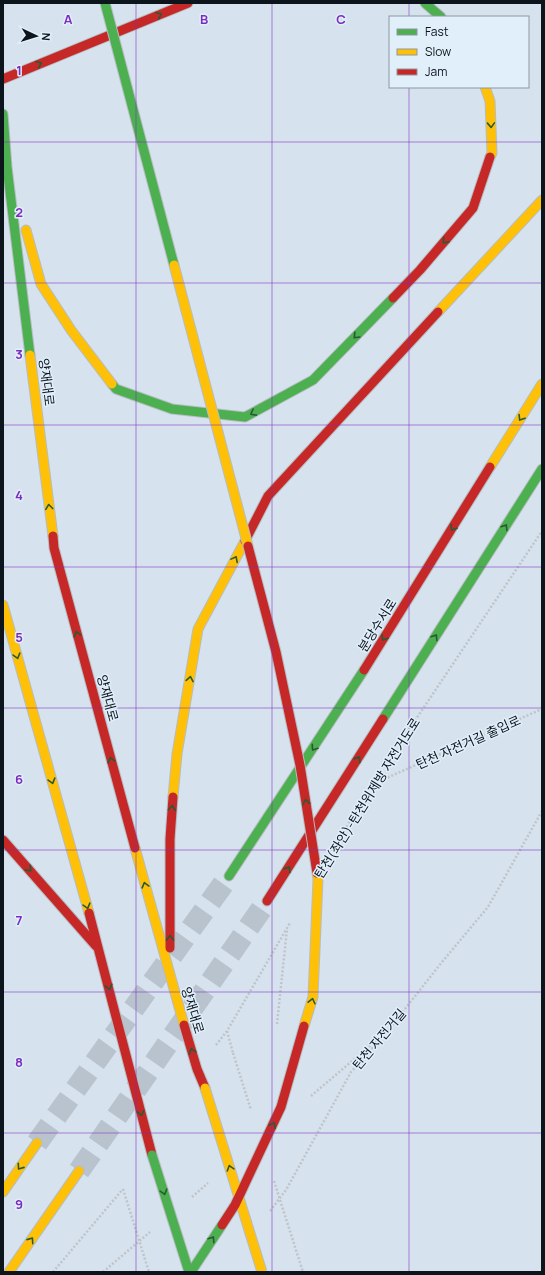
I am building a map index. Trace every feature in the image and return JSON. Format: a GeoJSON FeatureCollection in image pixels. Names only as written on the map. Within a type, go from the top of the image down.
{"type":"FeatureCollection","features":[{"type":"Feature","properties":{"kind":"main road"},"geometry":{"type":"LineString","coordinates":[[105,3],[276,652],[300,765],[318,878],[313,997],[281,1107],[234,1206],[190,1272]]}},
{"type":"Feature","properties":{"kind":"main road"},"geometry":{"type":"LineString","coordinates":[[3,79],[188,3]]}},
{"type":"Feature","properties":{"kind":"main road"},"geometry":{"type":"LineString","coordinates":[[425,3],[440,16]]}},
{"type":"Feature","properties":{"kind":"main road"},"geometry":{"type":"LineString","coordinates":[[7,167],[41,284],[70,330],[116,389],[172,409],[245,417],[313,380],[420,270],[474,208],[492,153],[490,101],[485,88]]}},
{"type":"Feature","properties":{"kind":"main road","name":"양재대로"},"geometry":{"type":"LineString","coordinates":[[3,114],[7,167],[54,548],[170,977],[197,1069],[262,1272]]}},
{"type":"Feature","properties":{"kind":"main road"},"geometry":{"type":"LineString","coordinates":[[170,977],[170,839],[172,813],[177,754],[198,629],[268,496],[542,200]]}},
{"type":"Feature","properties":{"kind":"main road","name":"분당수서로"},"geometry":{"type":"LineString","coordinates":[[229,876],[343,704],[542,384]]}},
{"type":"Feature","properties":{"kind":"main road"},"geometry":{"type":"LineString","coordinates":[[267,901],[542,469]]}},
{"type":"Feature","properties":{"kind":"main road"},"geometry":{"type":"LineString","coordinates":[[3,605],[99,950],[152,1155],[190,1272]]}},
{"type":"Feature","properties":{"kind":"main road"},"geometry":{"type":"LineString","coordinates":[[3,840],[99,950]]}},
{"type":"Feature","properties":{"kind":"main road"},"geometry":{"type":"LineString","coordinates":[[3,1192],[37,1143]]}},
{"type":"Feature","properties":{"kind":"main road"},"geometry":{"type":"LineString","coordinates":[[9,1272],[80,1171]]}},
{"type":"Feature","properties":{"kind":"path","name":"탄천(좌안)-탄천위제방 자전거도로"},"geometry":{"type":"LineString","coordinates":[[403,738],[542,531]]}},
{"type":"Feature","properties":{"kind":"path","name":"탄천 자전거길 출입로"},"geometry":{"type":"LineString","coordinates":[[372,784],[542,710]]}},
{"type":"Feature","properties":{"kind":"path","name":"탄천(좌안)-탄천위제방 자전거도로"},"geometry":{"type":"LineString","coordinates":[[372,784],[377,777]]}},
{"type":"Feature","properties":{"kind":"path","name":"탄천 자전거길"},"geometry":{"type":"LineString","coordinates":[[266,1215],[286,1190],[351,1072],[386,1033],[488,907],[542,811]]}},
{"type":"Feature","properties":{"kind":"path","name":"탄천(좌안)-탄천위제방 자전거도로"},"geometry":{"type":"LineString","coordinates":[[336,845],[352,818]]}},
{"type":"Feature","properties":{"kind":"path"},"geometry":{"type":"LineString","coordinates":[[197,1069],[227,1031],[292,920]]}},
{"type":"Feature","properties":{"kind":"path"},"geometry":{"type":"LineString","coordinates":[[227,1031],[233,1053]]}},
{"type":"Feature","properties":{"kind":"path"},"geometry":{"type":"LineString","coordinates":[[308,1098],[386,1033]]}},
{"type":"Feature","properties":{"kind":"path"},"geometry":{"type":"LineString","coordinates":[[53,1272],[123,1189],[149,1272]]}},
{"type":"Feature","properties":{"kind":"tunnel"},"geometry":{"type":"LineString","coordinates":[[37,1143],[229,876]]}},
{"type":"Feature","properties":{"kind":"tunnel"},"geometry":{"type":"LineString","coordinates":[[79,1171],[267,901]]}},
{"type":"Feature","properties":{"kind":"traffic: fast"},"geometry":{"type":"LineString","coordinates":[[105,3],[174,265]]}},
{"type":"Feature","properties":{"kind":"traffic: fast"},"geometry":{"type":"LineString","coordinates":[[425,3],[440,16]]}},
{"type":"Feature","properties":{"kind":"traffic: fast"},"geometry":{"type":"LineString","coordinates":[[3,114],[7,167],[30,355]]}},
{"type":"Feature","properties":{"kind":"traffic: fast"},"geometry":{"type":"LineString","coordinates":[[112,384],[116,389],[172,409],[245,417],[313,380],[393,298]]}},
{"type":"Feature","properties":{"kind":"traffic: fast"},"geometry":{"type":"LineString","coordinates":[[383,719],[542,469]]}},
{"type":"Feature","properties":{"kind":"traffic: fast"},"geometry":{"type":"LineString","coordinates":[[229,876],[364,670]]}},
{"type":"Feature","properties":{"kind":"traffic: fast"},"geometry":{"type":"LineString","coordinates":[[152,1155],[189,1272]]}},
{"type":"Feature","properties":{"kind":"traffic: fast"},"geometry":{"type":"LineString","coordinates":[[191,1272],[222,1225]]}},
{"type":"Feature","properties":{"kind":"traffic: slow"},"geometry":{"type":"LineString","coordinates":[[485,88],[490,101],[492,153],[490,157]]}},
{"type":"Feature","properties":{"kind":"traffic: slow"},"geometry":{"type":"LineString","coordinates":[[438,312],[542,200]]}},
{"type":"Feature","properties":{"kind":"traffic: slow"},"geometry":{"type":"LineString","coordinates":[[26,230],[41,284],[71,330],[112,384]]}},
{"type":"Feature","properties":{"kind":"traffic: slow"},"geometry":{"type":"LineString","coordinates":[[174,265],[248,546]]}},
{"type":"Feature","properties":{"kind":"traffic: slow"},"geometry":{"type":"LineString","coordinates":[[30,355],[53,536]]}},
{"type":"Feature","properties":{"kind":"traffic: slow"},"geometry":{"type":"LineString","coordinates":[[490,467],[542,384]]}},
{"type":"Feature","properties":{"kind":"traffic: slow"},"geometry":{"type":"LineString","coordinates":[[173,797],[177,754],[198,629],[245,541]]}},
{"type":"Feature","properties":{"kind":"traffic: slow"},"geometry":{"type":"LineString","coordinates":[[3,605],[89,913]]}},
{"type":"Feature","properties":{"kind":"traffic: slow"},"geometry":{"type":"LineString","coordinates":[[135,848],[184,1025]]}},
{"type":"Feature","properties":{"kind":"traffic: slow"},"geometry":{"type":"LineString","coordinates":[[304,1026],[313,997],[317,873]]}},
{"type":"Feature","properties":{"kind":"traffic: slow"},"geometry":{"type":"LineString","coordinates":[[205,1088],[262,1272]]}},
{"type":"Feature","properties":{"kind":"traffic: slow"},"geometry":{"type":"LineString","coordinates":[[3,1192],[37,1143]]}},
{"type":"Feature","properties":{"kind":"traffic: slow"},"geometry":{"type":"LineString","coordinates":[[9,1272],[79,1171]]}},
{"type":"Feature","properties":{"kind":"traffic: jam"},"geometry":{"type":"LineString","coordinates":[[3,79],[188,3]]}},
{"type":"Feature","properties":{"kind":"traffic: jam"},"geometry":{"type":"LineString","coordinates":[[393,298],[420,270],[473,208],[490,157]]}},
{"type":"Feature","properties":{"kind":"traffic: jam"},"geometry":{"type":"LineString","coordinates":[[245,541],[268,496],[438,312]]}},
{"type":"Feature","properties":{"kind":"traffic: jam"},"geometry":{"type":"LineString","coordinates":[[364,670],[490,467]]}},
{"type":"Feature","properties":{"kind":"traffic: jam"},"geometry":{"type":"LineString","coordinates":[[53,536],[54,548],[135,848]]}},
{"type":"Feature","properties":{"kind":"traffic: jam"},"geometry":{"type":"LineString","coordinates":[[248,546],[276,652],[300,765],[317,873]]}},
{"type":"Feature","properties":{"kind":"traffic: jam"},"geometry":{"type":"LineString","coordinates":[[267,901],[383,719]]}},
{"type":"Feature","properties":{"kind":"traffic: jam"},"geometry":{"type":"LineString","coordinates":[[170,948],[170,839],[173,797]]}},
{"type":"Feature","properties":{"kind":"traffic: jam"},"geometry":{"type":"LineString","coordinates":[[3,840],[96,946]]}},
{"type":"Feature","properties":{"kind":"traffic: jam"},"geometry":{"type":"LineString","coordinates":[[89,913],[152,1155]]}},
{"type":"Feature","properties":{"kind":"traffic: jam"},"geometry":{"type":"LineString","coordinates":[[184,1025],[197,1069],[205,1088]]}},
{"type":"Feature","properties":{"kind":"traffic: jam"},"geometry":{"type":"LineString","coordinates":[[222,1225],[235,1205],[281,1107],[304,1026]]}}]}
